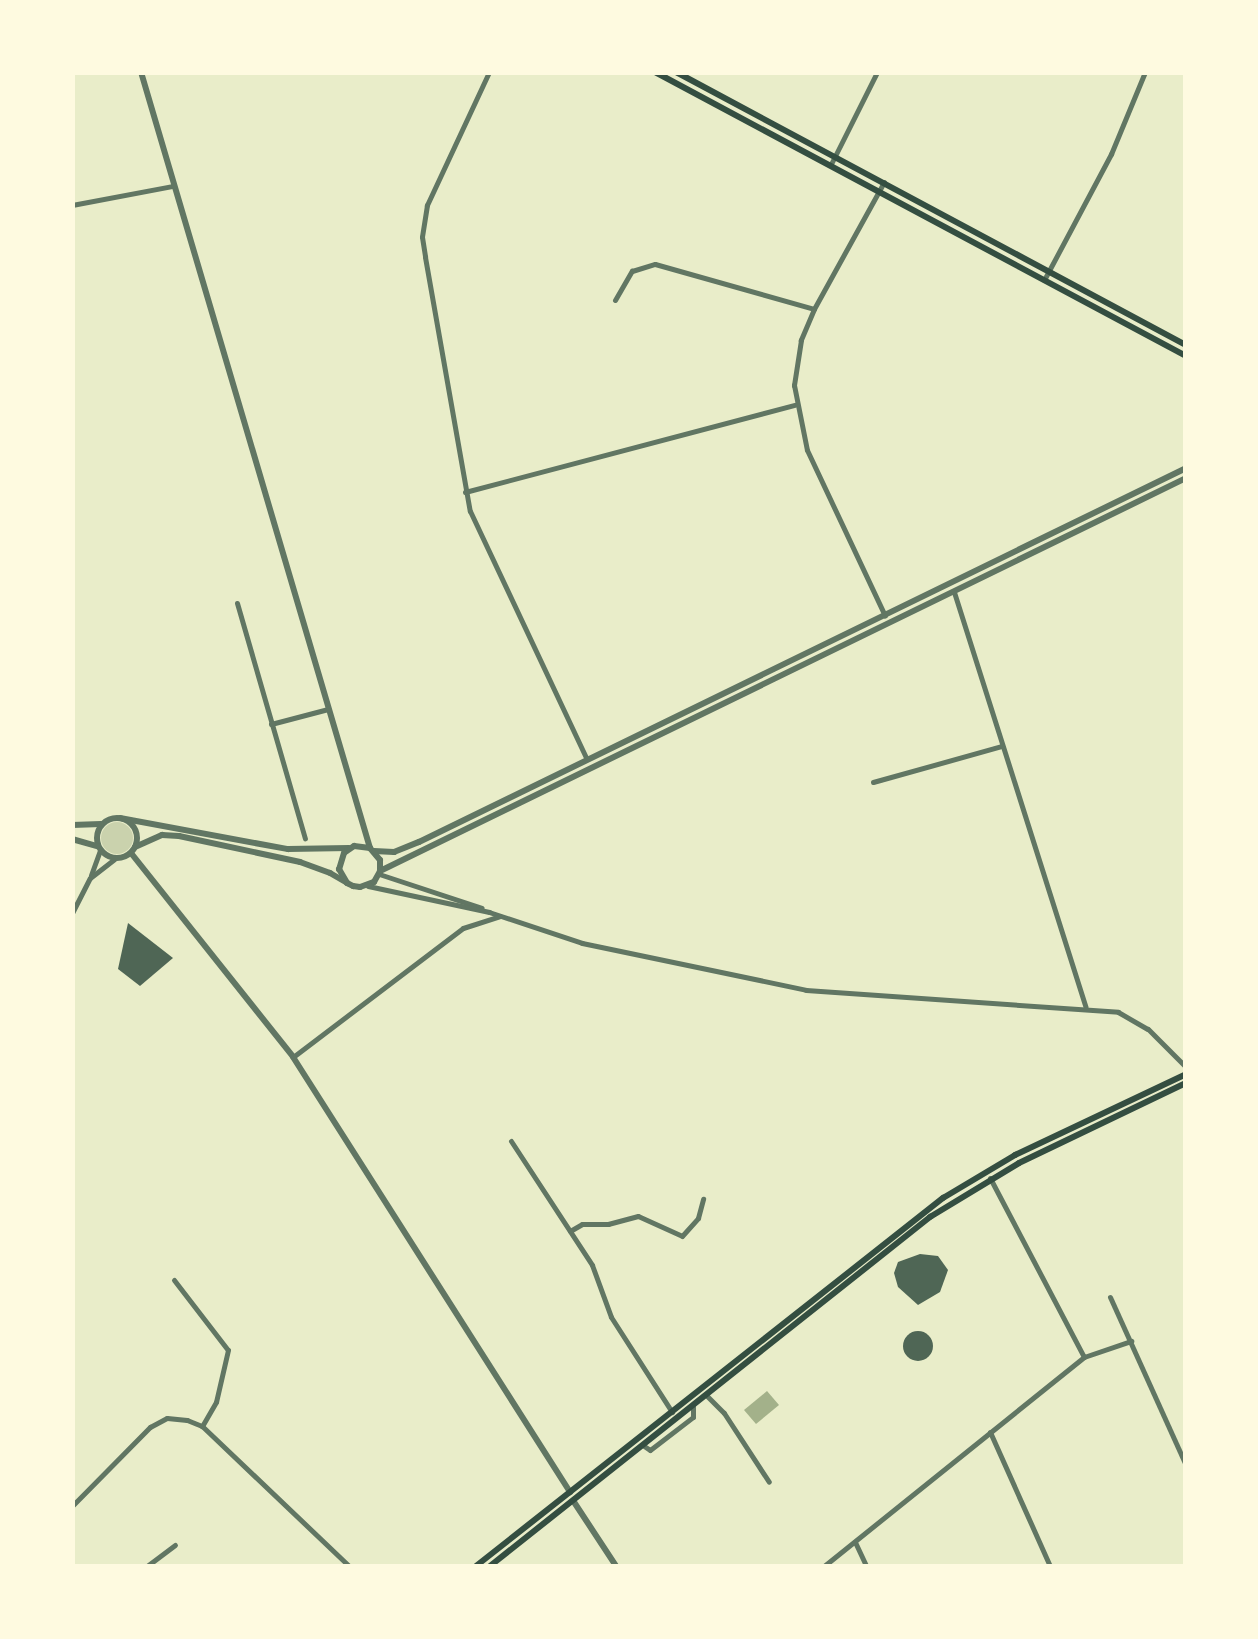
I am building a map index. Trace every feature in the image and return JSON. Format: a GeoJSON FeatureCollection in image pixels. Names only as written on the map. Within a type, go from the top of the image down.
{"type":"FeatureCollection","features":[{"type":"Feature","properties":{"kind":"main road"},"geometry":{"type":"LineString","coordinates":[[655,72],[884,182],[1186,345]]}},
{"type":"Feature","properties":{"kind":"main road"},"geometry":{"type":"LineString","coordinates":[[676,72],[880,190],[1186,356]]}},
{"type":"Feature","properties":{"kind":"main road"},"geometry":{"type":"LineString","coordinates":[[1102,310],[1106,302]]}},
{"type":"Feature","properties":{"kind":"main road"},"geometry":{"type":"LineString","coordinates":[[476,1566],[943,1198],[1015,1155],[1186,1070]]}},
{"type":"Feature","properties":{"kind":"main road"},"geometry":{"type":"LineString","coordinates":[[490,1566],[904,1237],[990,1178],[1186,1083]]}},
{"type":"Feature","properties":{"kind":"street"},"geometry":{"type":"LineString","coordinates":[[141,72],[380,873]]}},
{"type":"Feature","properties":{"kind":"street"},"geometry":{"type":"LineString","coordinates":[[489,72],[439,173],[427,205],[422,237],[466,492],[476,527],[586,758]]}},
{"type":"Feature","properties":{"kind":"street"},"geometry":{"type":"LineString","coordinates":[[834,160],[878,72]]}},
{"type":"Feature","properties":{"kind":"street"},"geometry":{"type":"LineString","coordinates":[[1044,280],[1111,154],[1145,72]]}},
{"type":"Feature","properties":{"kind":"street"},"geometry":{"type":"LineString","coordinates":[[884,182],[814,309],[796,361],[795,405],[808,450],[885,616]]}},
{"type":"Feature","properties":{"kind":"street"},"geometry":{"type":"LineString","coordinates":[[72,205],[173,186]]}},
{"type":"Feature","properties":{"kind":"street"},"geometry":{"type":"LineString","coordinates":[[615,300],[632,270],[655,264],[814,309]]}},
{"type":"Feature","properties":{"kind":"street"},"geometry":{"type":"LineString","coordinates":[[466,492],[795,405]]}},
{"type":"Feature","properties":{"kind":"street"},"geometry":{"type":"LineString","coordinates":[[72,825],[103,824],[120,818],[288,849],[355,847],[394,852],[1186,468]]}},
{"type":"Feature","properties":{"kind":"street"},"geometry":{"type":"LineString","coordinates":[[366,886],[380,873],[1186,478]]}},
{"type":"Feature","properties":{"kind":"street"},"geometry":{"type":"LineString","coordinates":[[954,592],[1086,1007]]}},
{"type":"Feature","properties":{"kind":"street"},"geometry":{"type":"LineString","coordinates":[[237,603],[306,838]]}},
{"type":"Feature","properties":{"kind":"street"},"geometry":{"type":"LineString","coordinates":[[271,724],[328,708]]}},
{"type":"Feature","properties":{"kind":"street"},"geometry":{"type":"LineString","coordinates":[[872,782],[1002,746]]}},
{"type":"Feature","properties":{"kind":"street"},"geometry":{"type":"LineString","coordinates":[[120,818],[133,826],[133,850],[292,1057],[570,1492]]}},
{"type":"Feature","properties":{"kind":"street"},"geometry":{"type":"LineString","coordinates":[[72,913],[90,878],[103,824]]}},
{"type":"Feature","properties":{"kind":"street"},"geometry":{"type":"LineString","coordinates":[[347,883],[340,861],[355,847],[365,826]]}},
{"type":"Feature","properties":{"kind":"street"},"geometry":{"type":"LineString","coordinates":[[90,878],[114,859],[162,835],[179,836],[300,862],[347,883],[489,912]]}},
{"type":"Feature","properties":{"kind":"street"},"geometry":{"type":"LineString","coordinates":[[72,839],[98,848],[114,859]]}},
{"type":"Feature","properties":{"kind":"street"},"geometry":{"type":"LineString","coordinates":[[380,873],[582,943],[806,990],[1086,1007],[1134,1020],[1186,1070]]}},
{"type":"Feature","properties":{"kind":"street"},"geometry":{"type":"LineString","coordinates":[[292,1057],[463,928],[503,916]]}},
{"type":"Feature","properties":{"kind":"street"},"geometry":{"type":"LineString","coordinates":[[511,1142],[598,1276],[610,1317],[672,1412]]}},
{"type":"Feature","properties":{"kind":"street"},"geometry":{"type":"LineString","coordinates":[[990,1178],[1084,1357]]}},
{"type":"Feature","properties":{"kind":"street"},"geometry":{"type":"LineString","coordinates":[[570,1231],[582,1224],[608,1224],[638,1216],[682,1236],[698,1218],[704,1199]]}},
{"type":"Feature","properties":{"kind":"street"},"geometry":{"type":"LineString","coordinates":[[174,1280],[228,1350],[216,1402],[202,1426]]}},
{"type":"Feature","properties":{"kind":"street"},"geometry":{"type":"LineString","coordinates":[[1110,1297],[1186,1465]]}},
{"type":"Feature","properties":{"kind":"street"},"geometry":{"type":"LineString","coordinates":[[824,1566],[1084,1357],[1130,1341]]}},
{"type":"Feature","properties":{"kind":"street"},"geometry":{"type":"LineString","coordinates":[[707,1396],[724,1413],[769,1482]]}},
{"type":"Feature","properties":{"kind":"street"},"geometry":{"type":"LineString","coordinates":[[72,1506],[150,1427],[167,1418],[202,1426],[349,1566]]}},
{"type":"Feature","properties":{"kind":"street"},"geometry":{"type":"LineString","coordinates":[[990,1432],[1050,1566]]}},
{"type":"Feature","properties":{"kind":"street"},"geometry":{"type":"LineString","coordinates":[[574,1502],[616,1566]]}},
{"type":"Feature","properties":{"kind":"street"},"geometry":{"type":"LineString","coordinates":[[855,1542],[866,1566]]}},
{"type":"Feature","properties":{"kind":"street"},"geometry":{"type":"LineString","coordinates":[[147,1566],[175,1546]]}},
{"type":"Feature","properties":{"kind":"shaded area"},"geometry":{"type":"Polygon","coordinates":[[[117,822],[128,827],[133,838],[128,849],[117,854],[106,849],[101,838],[106,827],[117,822]]]}},
{"type":"Feature","properties":{"kind":"shaded area"},"geometry":{"type":"Polygon","coordinates":[[[767,1391],[779,1405],[756,1424],[744,1410],[767,1391]]]}},
{"type":"Feature","properties":{"kind":"building"},"geometry":{"type":"Polygon","coordinates":[[[128,923],[173,958],[140,986],[118,969],[128,923]]]}},
{"type":"Feature","properties":{"kind":"building"},"geometry":{"type":"Polygon","coordinates":[[[920,1254],[938,1256],[948,1270],[940,1292],[918,1305],[898,1287],[894,1273],[898,1262],[920,1254]]]}},
{"type":"Feature","properties":{"kind":"building"},"geometry":{"type":"Polygon","coordinates":[[[918,1331],[929,1335],[933,1346],[929,1357],[918,1361],[907,1357],[903,1346],[907,1335],[918,1331]]]}}]}
